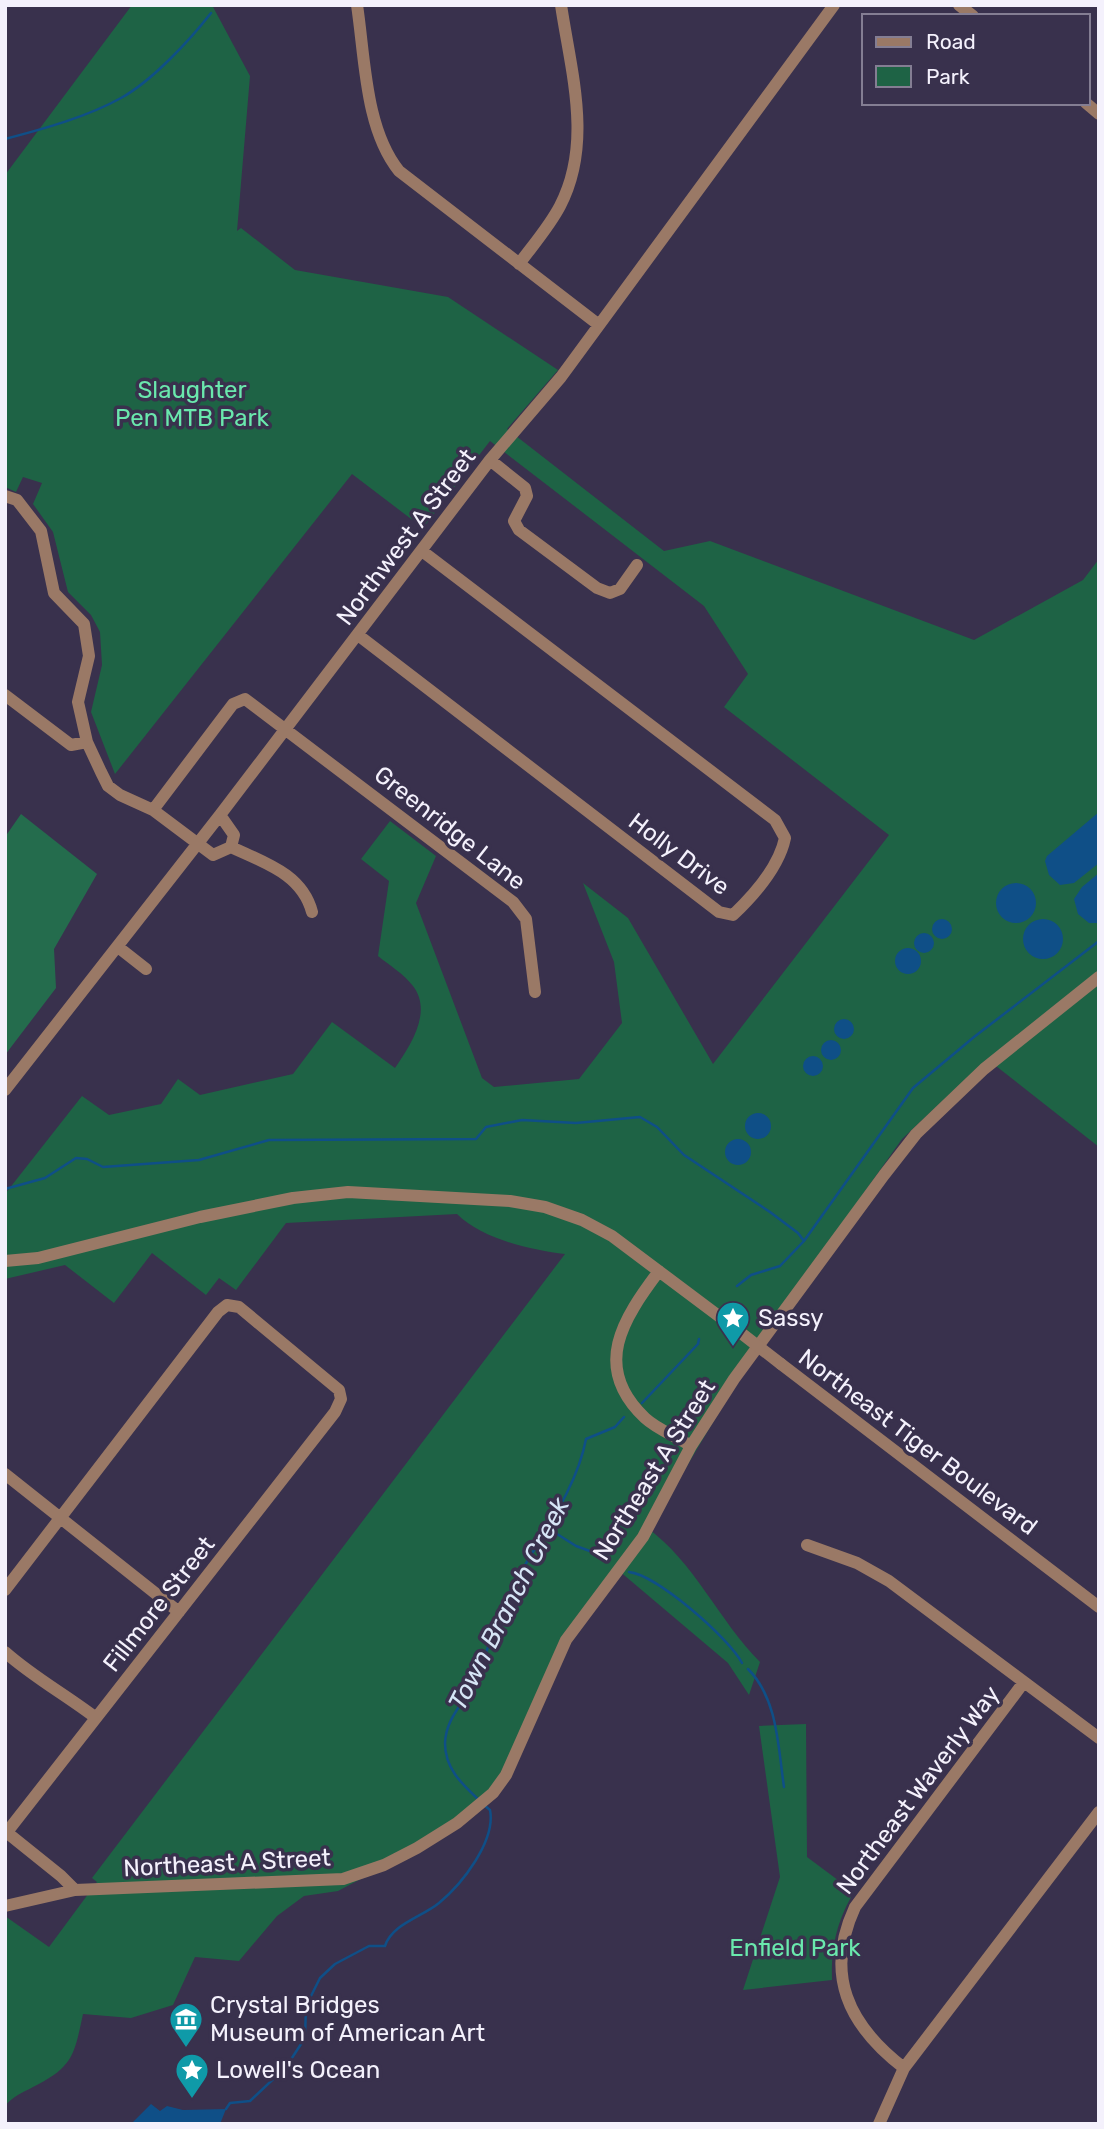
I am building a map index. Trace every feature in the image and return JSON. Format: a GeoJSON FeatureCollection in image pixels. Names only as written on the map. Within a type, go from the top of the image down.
{"type":"FeatureCollection","features":[{"type":"Feature","properties":{"kind":"street"},"geometry":{"type":"LineString","coordinates":[[357,5],[376,130],[384,153],[399,171],[599,325]]}},
{"type":"Feature","properties":{"kind":"street"},"geometry":{"type":"LineString","coordinates":[[519,264],[559,207],[571,180],[579,147],[576,105],[561,5]]}},
{"type":"Feature","properties":{"kind":"street","name":"Northwest A Street"},"geometry":{"type":"LineString","coordinates":[[5,1090],[285,731],[491,460],[561,377],[834,5]]}},
{"type":"Feature","properties":{"kind":"street"},"geometry":{"type":"LineString","coordinates":[[491,460],[525,488],[527,496],[514,521],[519,530],[597,588],[610,593],[620,589],[637,565]]}},
{"type":"Feature","properties":{"kind":"street"},"geometry":{"type":"LineString","coordinates":[[5,496],[17,500],[41,531],[54,593],[85,624],[89,656],[78,702],[87,742],[108,786],[153,810],[214,855],[231,847]]}},
{"type":"Feature","properties":{"kind":"street","name":"Holly Drive"},"geometry":{"type":"LineString","coordinates":[[358,635],[719,912],[733,915],[782,855],[785,838],[775,820],[422,551]]}},
{"type":"Feature","properties":{"kind":"street"},"geometry":{"type":"LineString","coordinates":[[5,695],[71,745],[87,742]]}},
{"type":"Feature","properties":{"kind":"street","name":"Greenridge Lane"},"geometry":{"type":"LineString","coordinates":[[153,810],[237,701],[245,699],[513,902],[526,919],[535,992]]}},
{"type":"Feature","properties":{"kind":"street"},"geometry":{"type":"LineString","coordinates":[[220,815],[234,835],[231,847]]}},
{"type":"Feature","properties":{"kind":"street"},"geometry":{"type":"LineString","coordinates":[[231,847],[278,869],[307,892],[312,912]]}},
{"type":"Feature","properties":{"kind":"street"},"geometry":{"type":"LineString","coordinates":[[118,947],[146,969]]}},
{"type":"Feature","properties":{"kind":"street","name":"Northeast A Street"},"geometry":{"type":"LineString","coordinates":[[5,1906],[75,1890],[343,1879],[384,1865],[417,1848],[479,1806],[506,1775],[566,1640],[643,1537],[691,1446],[734,1379],[916,1134],[984,1069],[1099,977]]}},
{"type":"Feature","properties":{"kind":"street","name":"Northeast Tiger Boulevard"},"geometry":{"type":"LineString","coordinates":[[5,1261],[38,1258],[79,1249],[200,1217],[279,1200],[348,1192],[510,1201],[545,1207],[582,1220],[659,1270],[1099,1607]]}},
{"type":"Feature","properties":{"kind":"street"},"geometry":{"type":"LineString","coordinates":[[659,1270],[628,1313],[620,1332],[616,1367],[629,1400],[645,1418],[691,1446]]}},
{"type":"Feature","properties":{"kind":"street","name":"Fillmore Street"},"geometry":{"type":"LineString","coordinates":[[6,1832],[335,1412],[341,1399],[339,1390],[239,1307],[227,1305],[218,1311],[61,1518]]}},
{"type":"Feature","properties":{"kind":"street"},"geometry":{"type":"LineString","coordinates":[[5,1474],[179,1612]]}},
{"type":"Feature","properties":{"kind":"street"},"geometry":{"type":"LineString","coordinates":[[5,1590],[61,1518]]}},
{"type":"Feature","properties":{"kind":"street"},"geometry":{"type":"LineString","coordinates":[[807,1545],[857,1563],[889,1581],[1099,1738]]}},
{"type":"Feature","properties":{"kind":"street"},"geometry":{"type":"LineString","coordinates":[[5,1652],[96,1718]]}},
{"type":"Feature","properties":{"kind":"street","name":"Northeast Waverly Way"},"geometry":{"type":"LineString","coordinates":[[904,2068],[866,2034],[851,2010],[843,1982],[841,1953],[846,1928],[856,1905],[1024,1682]]}},
{"type":"Feature","properties":{"kind":"street"},"geometry":{"type":"LineString","coordinates":[[879,2124],[904,2068],[1099,1812]]}},
{"type":"Feature","properties":{"kind":"street"},"geometry":{"type":"LineString","coordinates":[[6,1832],[75,1890]]}},
{"type":"Feature","properties":{"kind":"green space","name":"Slaughter Pen MTB Park"},"geometry":{"type":"Polygon","coordinates":[[[132,5],[212,5],[250,76],[237,231],[241,228],[295,270],[448,297],[558,370],[507,429],[664,551],[710,541],[974,640],[1083,580],[1099,559],[1099,1147],[987,1059],[902,1139],[773,1321],[684,1471],[646,1527],[678,1557],[760,1662],[749,1695],[728,1663],[618,1570],[567,1640],[499,1784],[448,1833],[338,1891],[304,1896],[277,1916],[239,1961],[195,1957],[173,2005],[131,2018],[83,2014],[70,2059],[56,2073],[14,2097],[5,2106],[5,1916],[49,1947],[97,1882],[92,1878],[565,1254],[537,1250],[493,1237],[467,1223],[457,1214],[286,1223],[236,1290],[219,1278],[206,1295],[152,1253],[114,1303],[65,1265],[5,1279],[5,1194],[82,1096],[109,1115],[161,1104],[178,1079],[200,1095],[293,1074],[332,1022],[395,1068],[413,1039],[421,1007],[413,986],[378,956],[389,881],[361,859],[390,821],[436,856],[416,903],[482,1078],[494,1087],[579,1079],[622,1023],[614,962],[583,883],[628,918],[713,1064],[889,835],[724,707],[748,674],[704,606],[490,441],[423,528],[352,474],[115,774],[91,712],[102,665],[100,632],[91,615],[68,592],[53,532],[33,504],[42,483],[23,477],[16,492],[5,487],[5,175],[132,5]]]}},
{"type":"Feature","properties":{"kind":"green space"},"geometry":{"type":"Polygon","coordinates":[[[21,814],[97,874],[54,949],[56,988],[5,1055],[5,837],[21,814]]]}},
{"type":"Feature","properties":{"kind":"green space","name":"Enfield Park"},"geometry":{"type":"Polygon","coordinates":[[[806,1724],[807,1857],[854,1892],[836,1934],[832,1980],[743,1990],[780,1877],[759,1726],[806,1724]]]}},
{"type":"Feature","properties":{"kind":"water"},"geometry":{"type":"Polygon","coordinates":[[[1099,812],[1099,863],[1074,883],[1060,885],[1049,875],[1045,861],[1047,856],[1099,812]]]}},
{"type":"Feature","properties":{"kind":"water"},"geometry":{"type":"Polygon","coordinates":[[[1099,873],[1099,923],[1089,923],[1078,914],[1074,899],[1082,887],[1099,873]]]}},
{"type":"Feature","properties":{"kind":"water"},"geometry":{"type":"Polygon","coordinates":[[[1016,883],[1030,889],[1036,903],[1030,917],[1016,923],[1002,917],[996,903],[1002,889],[1016,883]]]}},
{"type":"Feature","properties":{"kind":"water"},"geometry":{"type":"Polygon","coordinates":[[[942,919],[949,922],[952,929],[949,936],[942,939],[935,936],[932,929],[935,922],[942,919]]]}},
{"type":"Feature","properties":{"kind":"water"},"geometry":{"type":"Polygon","coordinates":[[[1043,919],[1057,925],[1063,939],[1057,953],[1043,959],[1029,953],[1023,939],[1029,925],[1043,919]]]}},
{"type":"Feature","properties":{"kind":"water"},"geometry":{"type":"Polygon","coordinates":[[[924,933],[931,936],[934,943],[931,950],[924,953],[917,950],[914,943],[917,936],[924,933]]]}},
{"type":"Feature","properties":{"kind":"water"},"geometry":{"type":"Polygon","coordinates":[[[908,948],[917,952],[921,961],[917,970],[908,974],[899,970],[895,961],[899,952],[908,948]]]}},
{"type":"Feature","properties":{"kind":"water"},"geometry":{"type":"Polygon","coordinates":[[[844,1019],[851,1022],[854,1029],[851,1036],[844,1039],[837,1036],[834,1029],[837,1022],[844,1019]]]}},
{"type":"Feature","properties":{"kind":"water"},"geometry":{"type":"Polygon","coordinates":[[[831,1040],[838,1043],[841,1050],[838,1057],[831,1060],[824,1057],[821,1050],[824,1043],[831,1040]]]}},
{"type":"Feature","properties":{"kind":"water"},"geometry":{"type":"Polygon","coordinates":[[[813,1056],[820,1059],[823,1066],[820,1073],[813,1076],[806,1073],[803,1066],[806,1059],[813,1056]]]}},
{"type":"Feature","properties":{"kind":"water"},"geometry":{"type":"Polygon","coordinates":[[[758,1113],[767,1117],[771,1126],[767,1135],[758,1139],[749,1135],[745,1126],[749,1117],[758,1113]]]}},
{"type":"Feature","properties":{"kind":"water"},"geometry":{"type":"Polygon","coordinates":[[[738,1139],[747,1143],[751,1152],[747,1161],[738,1165],[729,1161],[725,1152],[729,1143],[738,1139]]]}},
{"type":"Feature","properties":{"kind":"water"},"geometry":{"type":"Polygon","coordinates":[[[151,2104],[160,2111],[167,2106],[183,2110],[226,2109],[220,2124],[131,2124],[151,2104]]]}},
{"type":"Feature","properties":{"kind":"waterway"},"geometry":{"type":"LineString","coordinates":[[5,139],[79,117],[133,91],[170,59],[211,13]]}},
{"type":"Feature","properties":{"kind":"waterway","name":"Town Branch Creek"},"geometry":{"type":"LineString","coordinates":[[737,1286],[751,1275],[780,1266],[804,1241],[913,1088],[974,1037],[1099,941]]}},
{"type":"Feature","properties":{"kind":"waterway"},"geometry":{"type":"LineString","coordinates":[[5,1189],[45,1178],[76,1158],[87,1159],[103,1167],[199,1160],[269,1140],[476,1139],[486,1127],[522,1120],[576,1123],[640,1117],[657,1127],[684,1155],[770,1212],[798,1233],[804,1241]]}},
{"type":"Feature","properties":{"kind":"waterway","name":"Town Branch Creek"},"geometry":{"type":"LineString","coordinates":[[642,1403],[698,1344],[699,1339]]}},
{"type":"Feature","properties":{"kind":"waterway","name":"Town Branch Creek"},"geometry":{"type":"LineString","coordinates":[[479,1800],[461,1782],[448,1761],[445,1743],[448,1727],[477,1676],[513,1585],[572,1482],[586,1439],[615,1427],[624,1417]]}},
{"type":"Feature","properties":{"kind":"waterway"},"geometry":{"type":"LineString","coordinates":[[546,1527],[576,1546],[598,1554]]}},
{"type":"Feature","properties":{"kind":"waterway"},"geometry":{"type":"LineString","coordinates":[[629,1572],[657,1584],[691,1609],[723,1639],[742,1663]]}},
{"type":"Feature","properties":{"kind":"waterway"},"geometry":{"type":"LineString","coordinates":[[748,1669],[758,1681],[771,1709],[784,1787]]}},
{"type":"Feature","properties":{"kind":"waterway","name":"Town Branch Creek"},"geometry":{"type":"LineString","coordinates":[[226,2109],[230,2103],[250,2101],[286,2067],[305,2038],[306,2006],[320,1978],[335,1964],[369,1946],[385,1946],[394,1932],[439,1903],[458,1885],[483,1848],[488,1835],[490,1810],[484,1805]]}},
{"type":"Feature","properties":{"kind":"place","name":"Sassy"},"geometry":{"type":"Point","coordinates":[733,1348]}},
{"type":"Feature","properties":{"kind":"place","name":"Crystal Bridges Museum of American Art"},"geometry":{"type":"Point","coordinates":[186,2049]}},
{"type":"Feature","properties":{"kind":"place","name":"Lowell's Ocean"},"geometry":{"type":"Point","coordinates":[192,2100]}}]}
